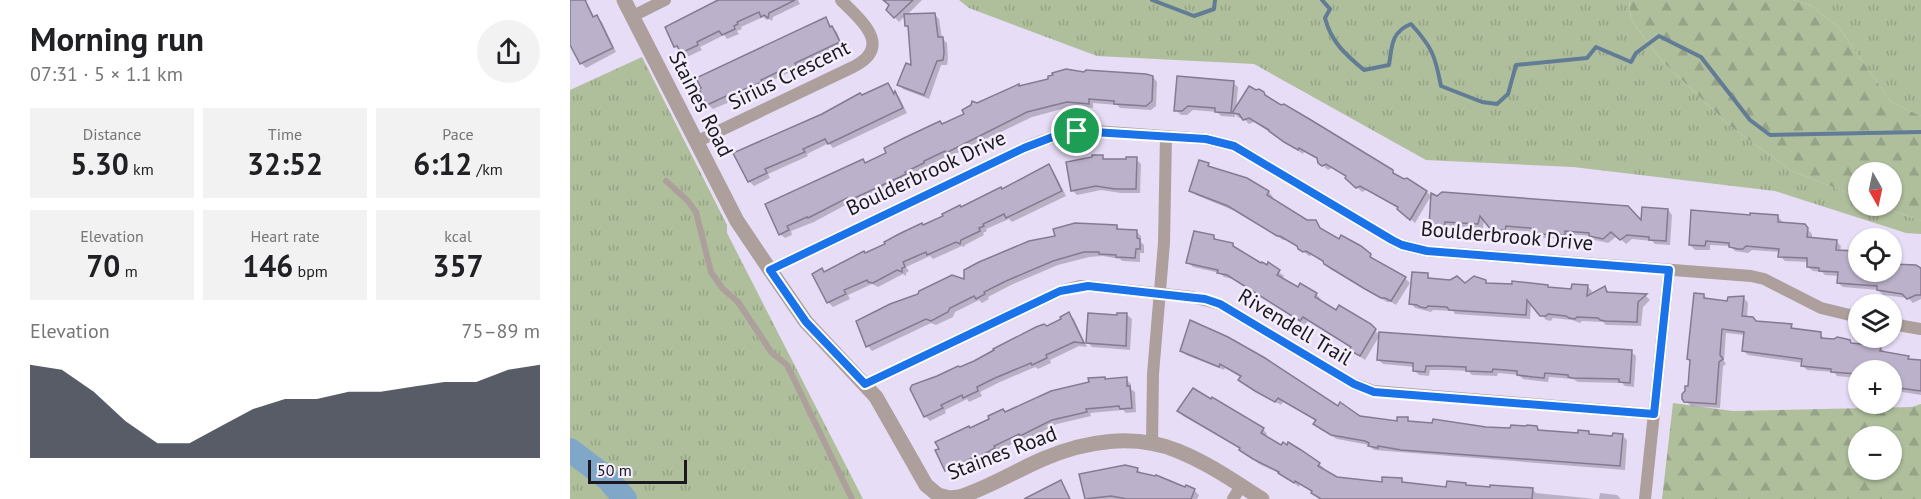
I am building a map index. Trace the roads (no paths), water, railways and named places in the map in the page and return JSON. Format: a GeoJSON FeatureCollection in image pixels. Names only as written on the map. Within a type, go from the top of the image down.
{"type":"FeatureCollection","features":[{"type":"Feature","properties":{"kind":"street","name":"Staines Road"},"geometry":{"type":"LineString","coordinates":[[624,0],[737,221],[806,322],[876,398],[898,432],[922,479],[934,492],[945,497],[966,495],[1042,459],[1077,447],[1121,441],[1152,444],[1179,451],[1202,463],[1237,493],[1262,499]]}},
{"type":"Feature","properties":{"kind":"street"},"geometry":{"type":"LineString","coordinates":[[633,16],[665,0]]}},
{"type":"Feature","properties":{"kind":"street","name":"Sirius Crescent"},"geometry":{"type":"LineString","coordinates":[[696,142],[853,67],[868,57],[873,44],[870,32],[841,0]]}},
{"type":"Feature","properties":{"kind":"street","name":"Boulderbrook Drive"},"geometry":{"type":"LineString","coordinates":[[770,270],[1002,158],[1047,139],[1077,131],[1206,139],[1234,146],[1392,240],[1413,248],[1427,251],[1750,276],[1764,279],[1821,308],[1848,314]]}},
{"type":"Feature","properties":{"kind":"street"},"geometry":{"type":"LineString","coordinates":[[1152,444],[1153,374],[1164,243],[1166,136]]}},
{"type":"Feature","properties":{"kind":"street"},"geometry":{"type":"LineString","coordinates":[[1645,499],[1669,270]]}},
{"type":"Feature","properties":{"kind":"street","name":"Rivendell Trail"},"geometry":{"type":"LineString","coordinates":[[865,384],[1060,291],[1088,286],[1192,297],[1220,304],[1354,384],[1374,392],[1654,414]]}},
{"type":"Feature","properties":{"kind":"street"},"geometry":{"type":"LineString","coordinates":[[1902,326],[1921,329]]}},
{"type":"Feature","properties":{"kind":"lane"},"geometry":{"type":"LineString","coordinates":[[666,181],[687,200],[696,212],[707,259],[716,280],[738,302],[772,353],[788,365],[852,499]]}},
{"type":"Feature","properties":{"kind":"waterway"},"geometry":{"type":"LineString","coordinates":[[1152,0],[1194,16],[1214,9],[1215,0]]}},
{"type":"Feature","properties":{"kind":"waterway"},"geometry":{"type":"LineString","coordinates":[[1322,0],[1330,9],[1325,18],[1335,41],[1364,70],[1389,65],[1396,35],[1411,24],[1432,52],[1441,86],[1482,102],[1497,104],[1508,94],[1516,65],[1587,58],[1596,47],[1631,62],[1636,53],[1659,36],[1701,57],[1750,120],[1770,135],[1921,132]]}},
{"type":"Feature","properties":{"kind":"waterway"},"geometry":{"type":"LineString","coordinates":[[570,450],[608,479],[625,499]]}}]}
